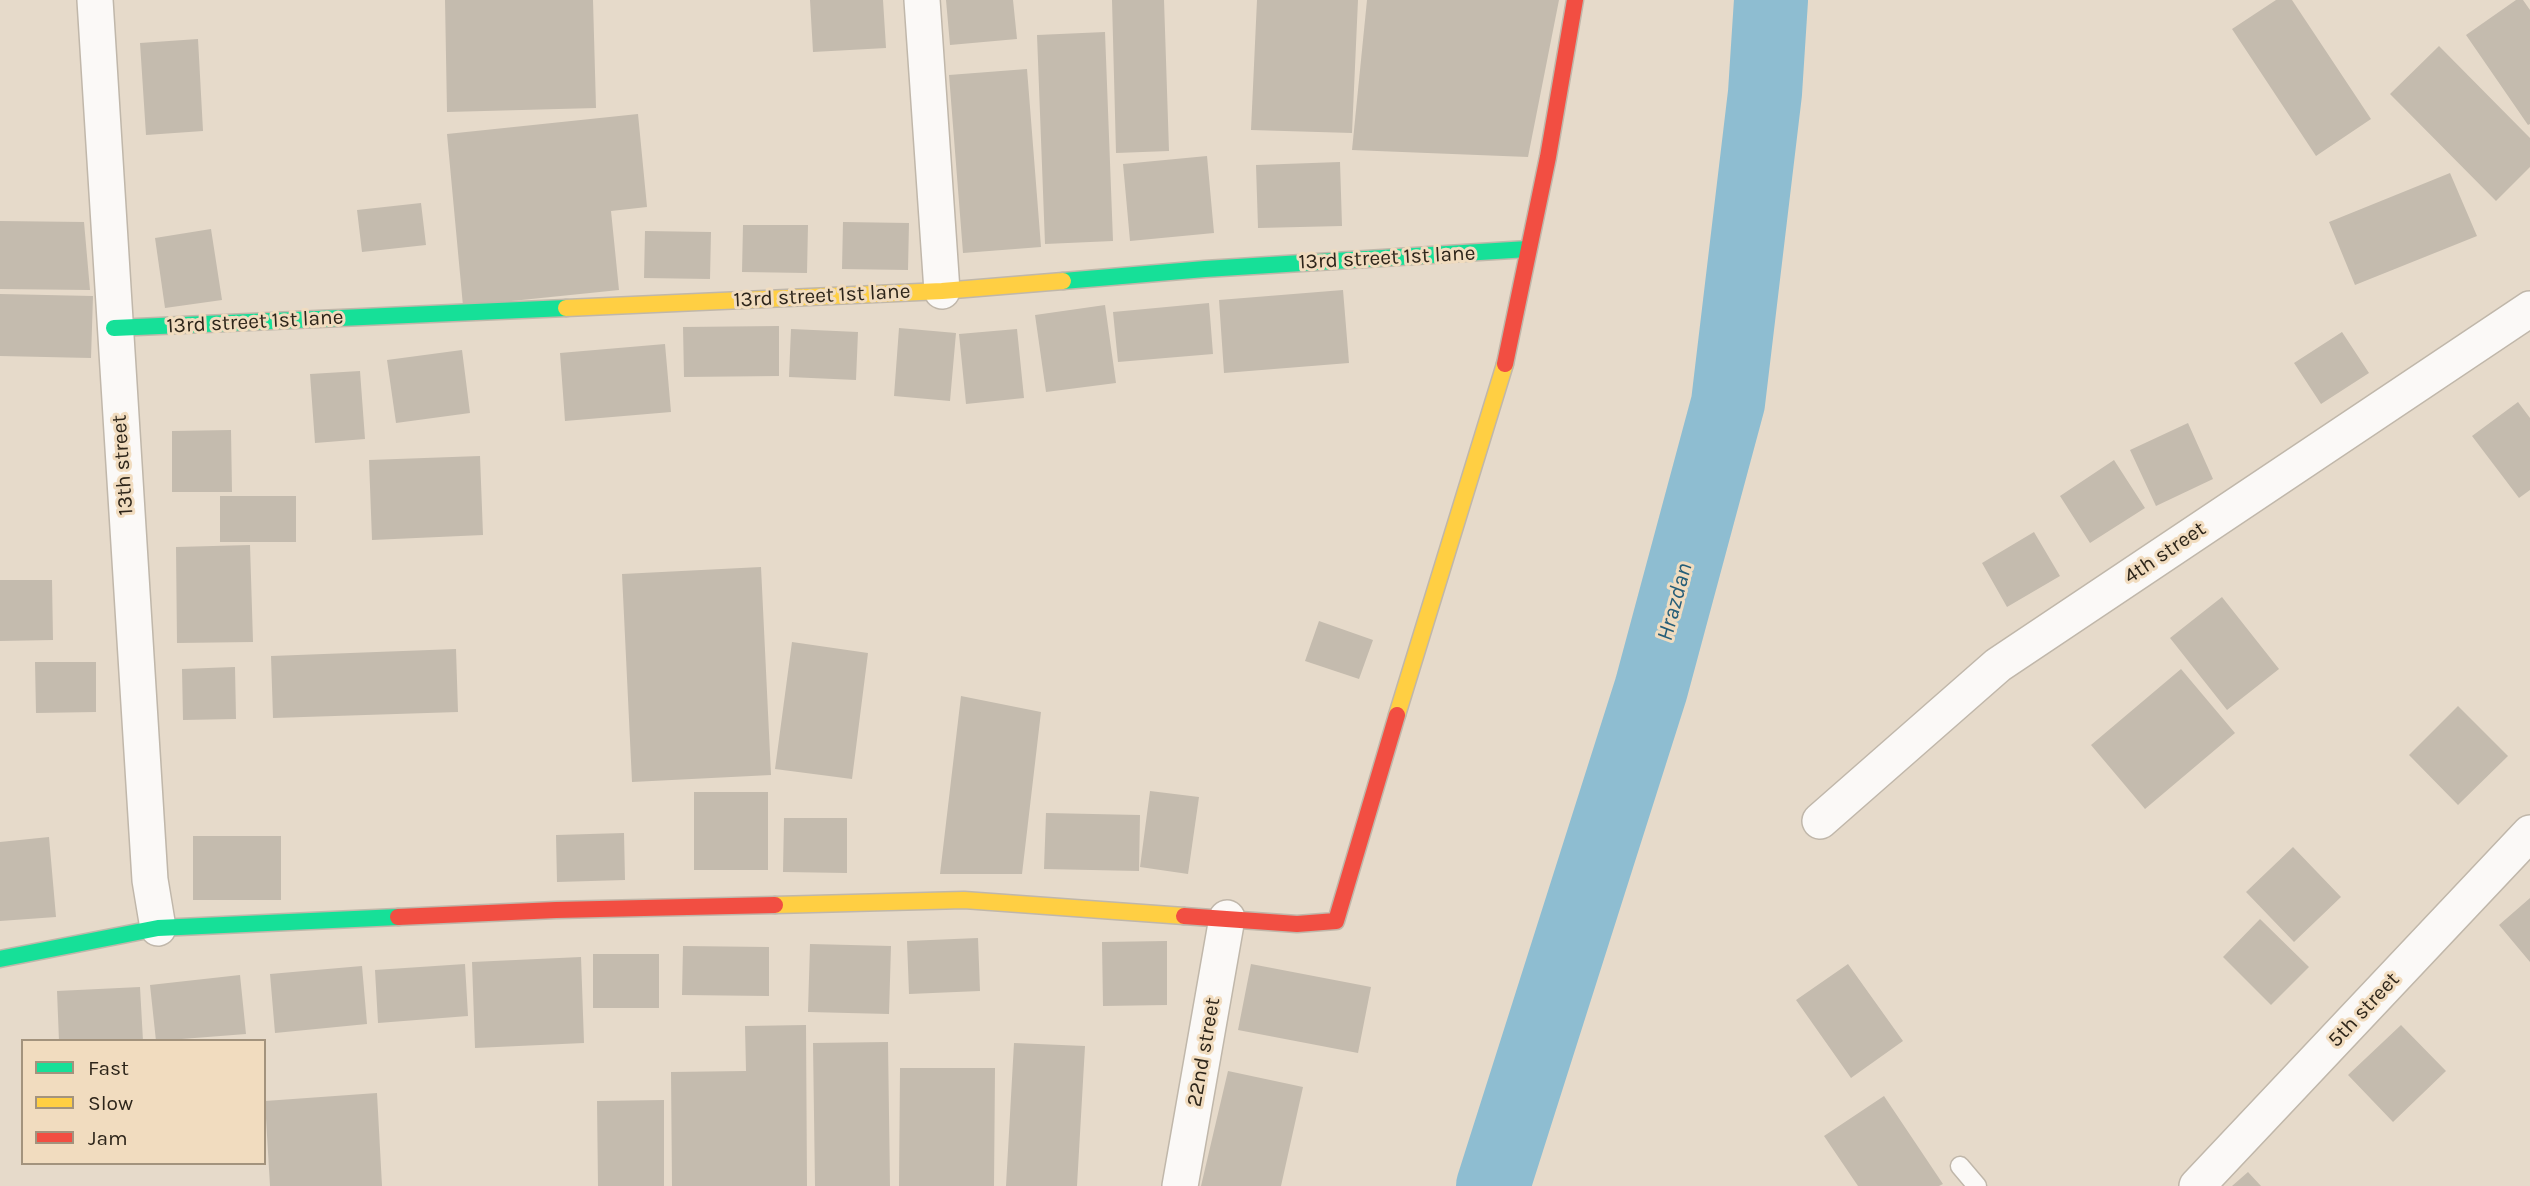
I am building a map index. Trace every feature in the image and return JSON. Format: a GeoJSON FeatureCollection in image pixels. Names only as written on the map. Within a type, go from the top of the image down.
{"type":"FeatureCollection","features":[{"type":"Feature","properties":{"kind":"street","name":"13th street"},"geometry":{"type":"LineString","coordinates":[[95,0],[149,880],[158,928]]}},
{"type":"Feature","properties":{"kind":"street"},"geometry":{"type":"LineString","coordinates":[[922,0],[942,291]]}},
{"type":"Feature","properties":{"kind":"street"},"geometry":{"type":"LineString","coordinates":[[0,959],[158,928],[556,911],[964,900],[1297,924],[1336,921],[1507,358],[1548,157],[1575,0]]}},
{"type":"Feature","properties":{"kind":"street","name":"13rd street 1st lane"},"geometry":{"type":"LineString","coordinates":[[114,328],[942,291],[1205,269],[1528,249]]}},
{"type":"Feature","properties":{"kind":"street","name":"4th street"},"geometry":{"type":"LineString","coordinates":[[1820,821],[1998,665],[2530,309]]}},
{"type":"Feature","properties":{"kind":"street","name":"5th street"},"geometry":{"type":"LineString","coordinates":[[2197,1186],[2530,833]]}},
{"type":"Feature","properties":{"kind":"street","name":"22nd street"},"geometry":{"type":"LineString","coordinates":[[1181,1186],[1227,918]]}},
{"type":"Feature","properties":{"kind":"lane"},"geometry":{"type":"LineString","coordinates":[[1960,1166],[1977,1186]]}},
{"type":"Feature","properties":{"kind":"building"},"geometry":{"type":"Polygon","coordinates":[[[445,0],[593,0],[596,108],[447,112],[445,0]]]}},
{"type":"Feature","properties":{"kind":"building"},"geometry":{"type":"Polygon","coordinates":[[[810,0],[883,0],[886,48],[813,52],[810,0]]]}},
{"type":"Feature","properties":{"kind":"building"},"geometry":{"type":"Polygon","coordinates":[[[946,0],[1013,0],[1017,39],[950,45],[946,0]]]}},
{"type":"Feature","properties":{"kind":"building"},"geometry":{"type":"Polygon","coordinates":[[[1112,0],[1164,0],[1169,151],[1116,153],[1112,0]]]}},
{"type":"Feature","properties":{"kind":"building"},"geometry":{"type":"Polygon","coordinates":[[[1257,0],[1358,0],[1352,133],[1251,130],[1257,0]]]}},
{"type":"Feature","properties":{"kind":"building"},"geometry":{"type":"Polygon","coordinates":[[[1367,0],[1559,0],[1528,157],[1352,150],[1367,0]]]}},
{"type":"Feature","properties":{"kind":"building"},"geometry":{"type":"Polygon","coordinates":[[[2276,0],[2292,0],[2371,119],[2316,156],[2232,29],[2276,0]]]}},
{"type":"Feature","properties":{"kind":"building"},"geometry":{"type":"Polygon","coordinates":[[[2516,0],[2523,0],[2530,10],[2528,125],[2466,35],[2516,0]]]}},
{"type":"Feature","properties":{"kind":"building"},"geometry":{"type":"Polygon","coordinates":[[[1105,32],[1113,241],[1045,244],[1037,35],[1105,32]]]}},
{"type":"Feature","properties":{"kind":"building"},"geometry":{"type":"Polygon","coordinates":[[[198,39],[203,131],[146,135],[140,43],[198,39]]]}},
{"type":"Feature","properties":{"kind":"building"},"geometry":{"type":"Polygon","coordinates":[[[2439,46],[2530,138],[2530,167],[2496,201],[2390,94],[2439,46]]]}},
{"type":"Feature","properties":{"kind":"building"},"geometry":{"type":"Polygon","coordinates":[[[1027,69],[1041,247],[963,253],[949,75],[1027,69]]]}},
{"type":"Feature","properties":{"kind":"building"},"geometry":{"type":"Polygon","coordinates":[[[638,114],[647,207],[611,211],[619,290],[463,306],[447,134],[638,114]]]}},
{"type":"Feature","properties":{"kind":"building"},"geometry":{"type":"Polygon","coordinates":[[[1207,156],[1214,233],[1130,241],[1123,164],[1207,156]]]}},
{"type":"Feature","properties":{"kind":"building"},"geometry":{"type":"Polygon","coordinates":[[[1340,162],[1342,226],[1258,228],[1256,165],[1340,162]]]}},
{"type":"Feature","properties":{"kind":"building"},"geometry":{"type":"Polygon","coordinates":[[[2450,173],[2477,236],[2355,285],[2329,222],[2450,173]]]}},
{"type":"Feature","properties":{"kind":"building"},"geometry":{"type":"Polygon","coordinates":[[[421,203],[426,245],[362,252],[357,210],[421,203]]]}},
{"type":"Feature","properties":{"kind":"building"},"geometry":{"type":"Polygon","coordinates":[[[0,221],[84,222],[90,290],[0,289],[0,221]]]}},
{"type":"Feature","properties":{"kind":"building"},"geometry":{"type":"Polygon","coordinates":[[[843,222],[909,223],[908,270],[842,269],[843,222]]]}},
{"type":"Feature","properties":{"kind":"building"},"geometry":{"type":"Polygon","coordinates":[[[743,225],[808,225],[807,273],[742,272],[743,225]]]}},
{"type":"Feature","properties":{"kind":"building"},"geometry":{"type":"Polygon","coordinates":[[[211,229],[222,300],[165,308],[155,238],[211,229]]]}},
{"type":"Feature","properties":{"kind":"building"},"geometry":{"type":"Polygon","coordinates":[[[645,231],[711,232],[710,279],[644,278],[645,231]]]}},
{"type":"Feature","properties":{"kind":"building"},"geometry":{"type":"Polygon","coordinates":[[[1343,290],[1349,363],[1224,373],[1219,300],[1343,290]]]}},
{"type":"Feature","properties":{"kind":"building"},"geometry":{"type":"Polygon","coordinates":[[[0,294],[93,296],[91,358],[0,356],[0,294]]]}},
{"type":"Feature","properties":{"kind":"building"},"geometry":{"type":"Polygon","coordinates":[[[1209,303],[1213,354],[1118,362],[1113,312],[1209,303]]]}},
{"type":"Feature","properties":{"kind":"building"},"geometry":{"type":"Polygon","coordinates":[[[1105,305],[1116,383],[1046,392],[1035,315],[1105,305]]]}},
{"type":"Feature","properties":{"kind":"building"},"geometry":{"type":"Polygon","coordinates":[[[779,326],[779,376],[684,377],[683,327],[779,326]]]}},
{"type":"Feature","properties":{"kind":"building"},"geometry":{"type":"Polygon","coordinates":[[[899,328],[956,333],[950,401],[894,396],[899,328]]]}},
{"type":"Feature","properties":{"kind":"building"},"geometry":{"type":"Polygon","coordinates":[[[791,329],[858,332],[856,380],[789,377],[791,329]]]}},
{"type":"Feature","properties":{"kind":"building"},"geometry":{"type":"Polygon","coordinates":[[[1017,329],[1024,398],[966,404],[959,334],[1017,329]]]}},
{"type":"Feature","properties":{"kind":"building"},"geometry":{"type":"Polygon","coordinates":[[[2342,332],[2369,373],[2321,404],[2294,363],[2342,332]]]}},
{"type":"Feature","properties":{"kind":"building"},"geometry":{"type":"Polygon","coordinates":[[[665,344],[671,412],[565,421],[560,353],[665,344]]]}},
{"type":"Feature","properties":{"kind":"building"},"geometry":{"type":"Polygon","coordinates":[[[462,350],[470,413],[396,423],[387,360],[462,350]]]}},
{"type":"Feature","properties":{"kind":"building"},"geometry":{"type":"Polygon","coordinates":[[[360,371],[365,439],[315,443],[310,374],[360,371]]]}},
{"type":"Feature","properties":{"kind":"building"},"geometry":{"type":"Polygon","coordinates":[[[2518,402],[2530,418],[2530,490],[2519,498],[2472,436],[2518,402]]]}},
{"type":"Feature","properties":{"kind":"building"},"geometry":{"type":"Polygon","coordinates":[[[2188,423],[2213,479],[2156,506],[2130,450],[2188,423]]]}},
{"type":"Feature","properties":{"kind":"building"},"geometry":{"type":"Polygon","coordinates":[[[231,430],[232,492],[172,492],[172,431],[231,430]]]}},
{"type":"Feature","properties":{"kind":"building"},"geometry":{"type":"Polygon","coordinates":[[[480,456],[483,535],[372,540],[369,460],[480,456]]]}},
{"type":"Feature","properties":{"kind":"building"},"geometry":{"type":"Polygon","coordinates":[[[2114,460],[2145,508],[2090,543],[2060,496],[2114,460]]]}},
{"type":"Feature","properties":{"kind":"building"},"geometry":{"type":"Polygon","coordinates":[[[220,496],[296,496],[296,542],[220,542],[220,496]]]}},
{"type":"Feature","properties":{"kind":"building"},"geometry":{"type":"Polygon","coordinates":[[[2034,532],[2060,576],[2007,607],[1982,563],[2034,532]]]}},
{"type":"Feature","properties":{"kind":"building"},"geometry":{"type":"Polygon","coordinates":[[[250,545],[253,642],[177,643],[176,547],[250,545]]]}},
{"type":"Feature","properties":{"kind":"building"},"geometry":{"type":"Polygon","coordinates":[[[761,567],[771,775],[632,782],[622,574],[761,567]]]}},
{"type":"Feature","properties":{"kind":"building"},"geometry":{"type":"Polygon","coordinates":[[[0,580],[52,580],[53,640],[0,641],[0,580]]]}},
{"type":"Feature","properties":{"kind":"building"},"geometry":{"type":"Polygon","coordinates":[[[2222,597],[2279,669],[2227,710],[2170,638],[2222,597]]]}},
{"type":"Feature","properties":{"kind":"building"},"geometry":{"type":"Polygon","coordinates":[[[1319,621],[1373,640],[1359,679],[1305,661],[1319,621]]]}},
{"type":"Feature","properties":{"kind":"building"},"geometry":{"type":"Polygon","coordinates":[[[792,642],[868,653],[852,779],[775,769],[792,642]]]}},
{"type":"Feature","properties":{"kind":"building"},"geometry":{"type":"Polygon","coordinates":[[[456,649],[458,712],[273,718],[271,656],[456,649]]]}},
{"type":"Feature","properties":{"kind":"building"},"geometry":{"type":"Polygon","coordinates":[[[35,662],[96,662],[96,712],[36,713],[35,662]]]}},
{"type":"Feature","properties":{"kind":"building"},"geometry":{"type":"Polygon","coordinates":[[[235,667],[236,719],[183,720],[182,669],[235,667]]]}},
{"type":"Feature","properties":{"kind":"building"},"geometry":{"type":"Polygon","coordinates":[[[2181,669],[2235,733],[2145,809],[2091,745],[2181,669]]]}},
{"type":"Feature","properties":{"kind":"building"},"geometry":{"type":"Polygon","coordinates":[[[961,696],[1041,712],[1022,874],[940,874],[961,696]]]}},
{"type":"Feature","properties":{"kind":"building"},"geometry":{"type":"Polygon","coordinates":[[[2458,706],[2508,756],[2458,805],[2409,755],[2458,706]]]}},
{"type":"Feature","properties":{"kind":"building"},"geometry":{"type":"Polygon","coordinates":[[[1150,791],[1199,797],[1188,874],[1140,867],[1150,791]]]}},
{"type":"Feature","properties":{"kind":"building"},"geometry":{"type":"Polygon","coordinates":[[[694,792],[768,792],[768,870],[694,870],[694,792]]]}},
{"type":"Feature","properties":{"kind":"building"},"geometry":{"type":"Polygon","coordinates":[[[1046,813],[1140,815],[1139,871],[1044,869],[1046,813]]]}},
{"type":"Feature","properties":{"kind":"building"},"geometry":{"type":"Polygon","coordinates":[[[784,818],[847,818],[847,873],[783,872],[784,818]]]}},
{"type":"Feature","properties":{"kind":"building"},"geometry":{"type":"Polygon","coordinates":[[[624,833],[625,880],[557,882],[556,835],[624,833]]]}},
{"type":"Feature","properties":{"kind":"building"},"geometry":{"type":"Polygon","coordinates":[[[193,836],[281,836],[281,900],[193,900],[193,836]]]}},
{"type":"Feature","properties":{"kind":"building"},"geometry":{"type":"Polygon","coordinates":[[[49,837],[56,917],[0,921],[0,842],[49,837]]]}},
{"type":"Feature","properties":{"kind":"building"},"geometry":{"type":"Polygon","coordinates":[[[2293,847],[2341,897],[2294,942],[2246,892],[2293,847]]]}},
{"type":"Feature","properties":{"kind":"building"},"geometry":{"type":"Polygon","coordinates":[[[2530,898],[2530,962],[2499,925],[2530,898]]]}},
{"type":"Feature","properties":{"kind":"building"},"geometry":{"type":"Polygon","coordinates":[[[2260,919],[2309,967],[2271,1005],[2223,957],[2260,919]]]}},
{"type":"Feature","properties":{"kind":"building"},"geometry":{"type":"Polygon","coordinates":[[[978,938],[980,991],[909,994],[907,941],[978,938]]]}},
{"type":"Feature","properties":{"kind":"building"},"geometry":{"type":"Polygon","coordinates":[[[1167,941],[1167,1005],[1103,1006],[1102,942],[1167,941]]]}},
{"type":"Feature","properties":{"kind":"building"},"geometry":{"type":"Polygon","coordinates":[[[810,944],[891,946],[889,1014],[808,1012],[810,944]]]}},
{"type":"Feature","properties":{"kind":"building"},"geometry":{"type":"Polygon","coordinates":[[[683,946],[769,947],[769,996],[682,995],[683,946]]]}},
{"type":"Feature","properties":{"kind":"building"},"geometry":{"type":"Polygon","coordinates":[[[593,954],[659,954],[659,1008],[593,1008],[593,954]]]}},
{"type":"Feature","properties":{"kind":"building"},"geometry":{"type":"Polygon","coordinates":[[[581,957],[584,1043],[475,1048],[472,962],[581,957]]]}},
{"type":"Feature","properties":{"kind":"building"},"geometry":{"type":"Polygon","coordinates":[[[465,964],[468,1016],[378,1023],[375,970],[465,964]]]}},
{"type":"Feature","properties":{"kind":"building"},"geometry":{"type":"Polygon","coordinates":[[[1251,964],[1371,987],[1358,1053],[1238,1030],[1251,964]]]}},
{"type":"Feature","properties":{"kind":"building"},"geometry":{"type":"Polygon","coordinates":[[[1848,964],[1903,1041],[1851,1078],[1796,1000],[1848,964]]]}},
{"type":"Feature","properties":{"kind":"building"},"geometry":{"type":"Polygon","coordinates":[[[362,966],[367,1024],[275,1033],[270,974],[362,966]]]}},
{"type":"Feature","properties":{"kind":"building"},"geometry":{"type":"Polygon","coordinates":[[[240,975],[246,1034],[156,1039],[150,985],[240,975]]]}},
{"type":"Feature","properties":{"kind":"building"},"geometry":{"type":"Polygon","coordinates":[[[140,987],[143,1039],[59,1039],[57,991],[140,987]]]}},
{"type":"Feature","properties":{"kind":"building"},"geometry":{"type":"Polygon","coordinates":[[[806,1025],[807,1186],[672,1186],[671,1072],[746,1071],[745,1026],[806,1025]]]}},
{"type":"Feature","properties":{"kind":"building"},"geometry":{"type":"Polygon","coordinates":[[[2401,1025],[2446,1071],[2393,1122],[2348,1075],[2401,1025]]]}},
{"type":"Feature","properties":{"kind":"building"},"geometry":{"type":"Polygon","coordinates":[[[888,1042],[890,1186],[815,1186],[813,1043],[888,1042]]]}},
{"type":"Feature","properties":{"kind":"building"},"geometry":{"type":"Polygon","coordinates":[[[1014,1043],[1085,1046],[1077,1186],[1006,1186],[1014,1043]]]}},
{"type":"Feature","properties":{"kind":"building"},"geometry":{"type":"Polygon","coordinates":[[[900,1068],[995,1068],[994,1186],[899,1186],[900,1068]]]}},
{"type":"Feature","properties":{"kind":"building"},"geometry":{"type":"Polygon","coordinates":[[[1228,1071],[1303,1087],[1281,1186],[1201,1186],[1228,1071]]]}},
{"type":"Feature","properties":{"kind":"building"},"geometry":{"type":"Polygon","coordinates":[[[377,1093],[382,1186],[270,1186],[266,1101],[377,1093]]]}},
{"type":"Feature","properties":{"kind":"building"},"geometry":{"type":"Polygon","coordinates":[[[1884,1096],[1943,1184],[1858,1186],[1824,1136],[1884,1096]]]}},
{"type":"Feature","properties":{"kind":"building"},"geometry":{"type":"Polygon","coordinates":[[[664,1100],[664,1186],[598,1186],[597,1101],[664,1100]]]}},
{"type":"Feature","properties":{"kind":"building"},"geometry":{"type":"Polygon","coordinates":[[[2248,1172],[2261,1186],[2232,1186],[2248,1172]]]}},
{"type":"Feature","properties":{"kind":"waterway","name":"Hrazdan"},"geometry":{"type":"LineString","coordinates":[[1493,1186],[1651,689],[1728,403],[1765,93],[1771,0]]}},
{"type":"Feature","properties":{"kind":"traffic: fast"},"geometry":{"type":"LineString","coordinates":[[1063,281],[1205,269],[1528,249]]}},
{"type":"Feature","properties":{"kind":"traffic: fast"},"geometry":{"type":"LineString","coordinates":[[114,328],[566,308]]}},
{"type":"Feature","properties":{"kind":"traffic: fast"},"geometry":{"type":"LineString","coordinates":[[0,959],[158,928],[398,917]]}},
{"type":"Feature","properties":{"kind":"traffic: slow"},"geometry":{"type":"LineString","coordinates":[[566,308],[942,291],[1063,281]]}},
{"type":"Feature","properties":{"kind":"traffic: slow"},"geometry":{"type":"LineString","coordinates":[[1397,715],[1505,364]]}},
{"type":"Feature","properties":{"kind":"traffic: slow"},"geometry":{"type":"LineString","coordinates":[[775,905],[964,900],[1184,916]]}},
{"type":"Feature","properties":{"kind":"traffic: jam"},"geometry":{"type":"LineString","coordinates":[[1505,364],[1548,157],[1575,0]]}},
{"type":"Feature","properties":{"kind":"traffic: jam"},"geometry":{"type":"LineString","coordinates":[[1184,916],[1297,924],[1336,921],[1397,715]]}},
{"type":"Feature","properties":{"kind":"traffic: jam"},"geometry":{"type":"LineString","coordinates":[[398,917],[775,905]]}}]}
